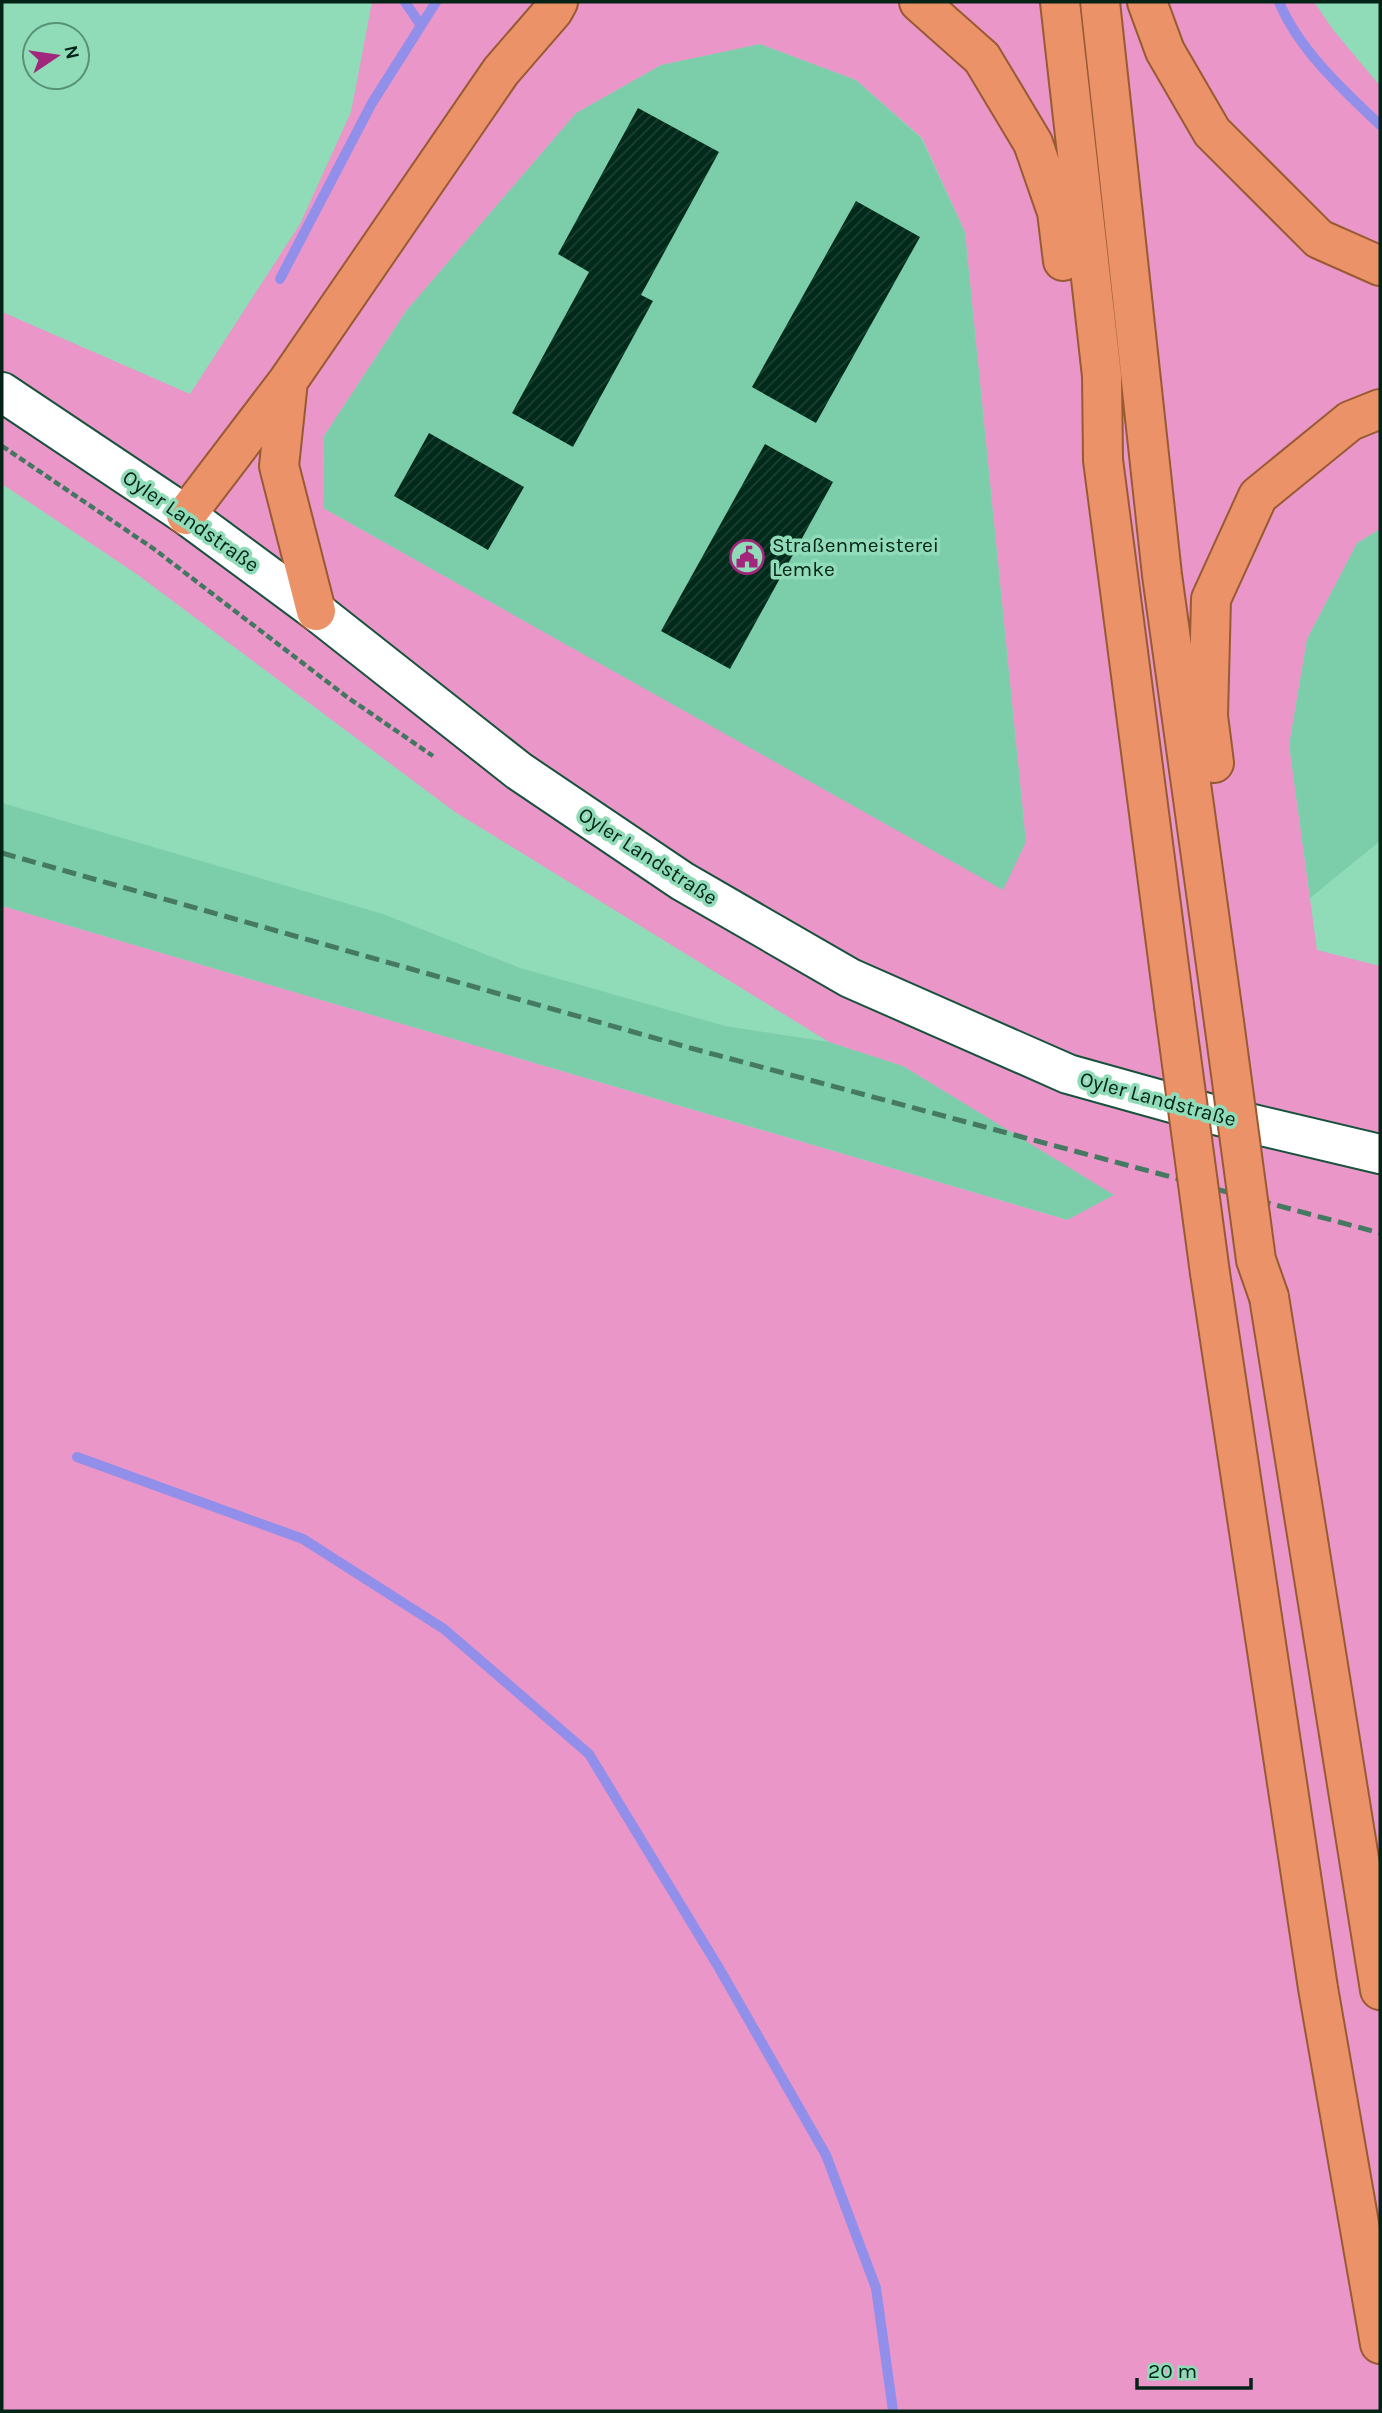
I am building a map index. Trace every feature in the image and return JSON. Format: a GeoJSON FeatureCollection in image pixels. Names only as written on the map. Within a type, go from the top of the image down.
{"type":"FeatureCollection","features":[{"type":"Feature","properties":{"kind":"highway"},"geometry":{"type":"LineString","coordinates":[[919,2],[982,58],[1033,142],[1057,212],[1078,380],[1103,460]]}},
{"type":"Feature","properties":{"kind":"highway"},"geometry":{"type":"LineString","coordinates":[[1060,2],[1102,376],[1103,460],[1210,1273],[1318,1988],[1380,2344]]}},
{"type":"Feature","properties":{"kind":"highway"},"geometry":{"type":"LineString","coordinates":[[1100,2],[1163,575],[1236,1024]]}},
{"type":"Feature","properties":{"kind":"highway"},"geometry":{"type":"LineString","coordinates":[[1147,2],[1165,51],[1212,132],[1319,239],[1380,266]]}},
{"type":"Feature","properties":{"kind":"highway"},"geometry":{"type":"LineString","coordinates":[[186,515],[288,381],[501,71],[564,5]]}},
{"type":"Feature","properties":{"kind":"highway"},"geometry":{"type":"LineString","coordinates":[[288,381],[279,466],[316,611]]}},
{"type":"Feature","properties":{"kind":"highway"},"geometry":{"type":"LineString","coordinates":[[1380,409],[1350,421],[1258,496],[1211,599],[1209,716],[1224,855],[1256,1260],[1269,1297],[1380,1990]]}},
{"type":"Feature","properties":{"kind":"main road","name":"Oyler Landstraße"},"geometry":{"type":"LineString","coordinates":[[2,392],[186,515],[316,611],[519,771],[682,881],[850,978],[1068,1074],[1214,1115],[1380,1154]]}},
{"type":"Feature","properties":{"kind":"shaded area"},"geometry":{"type":"Polygon","coordinates":[[[372,2],[1314,2],[1334,31],[1380,86],[1380,529],[1357,543],[1307,639],[1289,745],[1317,950],[1380,966],[1380,2411],[2,2411],[2,906],[1067,1220],[1114,1195],[903,1066],[829,1042],[455,812],[138,575],[2,484],[2,312],[190,394],[300,224],[351,112],[372,2]],[[760,44],[661,65],[576,113],[406,311],[324,436],[323,508],[1003,890],[1026,842],[965,232],[922,138],[856,80],[760,44]]]}},
{"type":"Feature","properties":{"kind":"shaded area"},"geometry":{"type":"Polygon","coordinates":[[[760,44],[856,80],[921,138],[965,232],[1026,842],[1003,891],[323,508],[324,436],[406,311],[576,113],[661,65],[760,44]]]}},
{"type":"Feature","properties":{"kind":"shaded area"},"geometry":{"type":"Polygon","coordinates":[[[1380,529],[1380,841],[1310,898],[1289,745],[1307,639],[1357,543],[1380,529]]]}},
{"type":"Feature","properties":{"kind":"shaded area"},"geometry":{"type":"Polygon","coordinates":[[[2,803],[383,914],[520,968],[725,1026],[829,1042],[903,1066],[1115,1195],[1068,1220],[2,906],[2,803]]]}},
{"type":"Feature","properties":{"kind":"building"},"geometry":{"type":"Polygon","coordinates":[[[638,108],[719,152],[641,295],[653,301],[573,447],[512,413],[589,272],[558,254],[638,108]]]}},
{"type":"Feature","properties":{"kind":"building"},"geometry":{"type":"Polygon","coordinates":[[[856,201],[920,237],[816,423],[752,387],[856,201]]]}},
{"type":"Feature","properties":{"kind":"building"},"geometry":{"type":"Polygon","coordinates":[[[429,433],[524,487],[488,550],[394,496],[429,433]]]}},
{"type":"Feature","properties":{"kind":"building","name":"Straßenmeisterei Lemke"},"geometry":{"type":"Polygon","coordinates":[[[765,444],[833,482],[730,669],[661,631],[765,444]]]}},
{"type":"Feature","properties":{"kind":"waterway"},"geometry":{"type":"LineString","coordinates":[[405,2],[420,24]]}},
{"type":"Feature","properties":{"kind":"waterway"},"geometry":{"type":"LineString","coordinates":[[280,279],[372,103],[436,2]]}},
{"type":"Feature","properties":{"kind":"waterway"},"geometry":{"type":"LineString","coordinates":[[1279,2],[1310,53],[1380,125]]}},
{"type":"Feature","properties":{"kind":"waterway"},"geometry":{"type":"LineString","coordinates":[[77,1457],[303,1539],[444,1629],[589,1754],[719,1968],[826,2155],[876,2288],[893,2411]]}},
{"type":"Feature","properties":{"kind":"railway"},"geometry":{"type":"LineString","coordinates":[[2,853],[683,1046],[1380,1233]]}},
{"type":"Feature","properties":{"kind":"place","name":"Straßenmeisterei Lemke"},"geometry":{"type":"Point","coordinates":[747,557]}}]}
